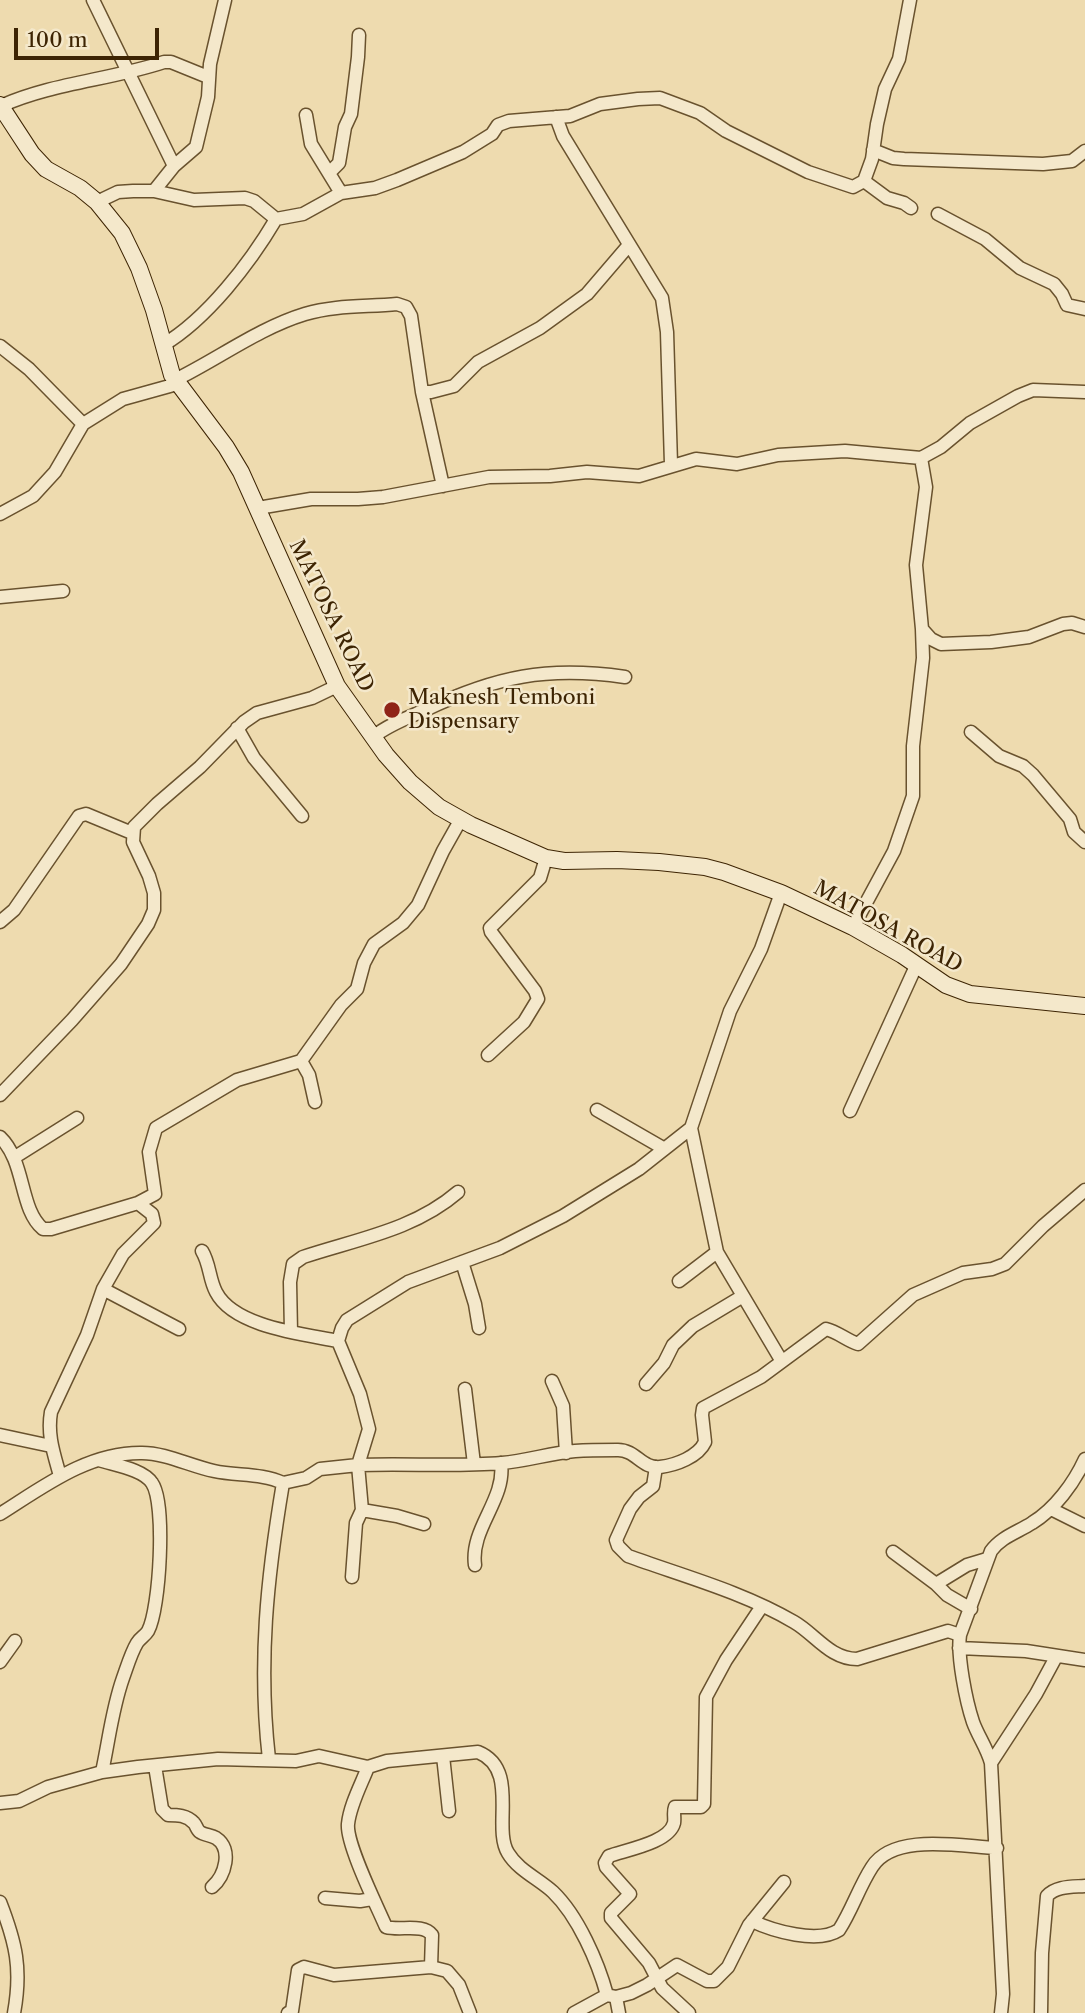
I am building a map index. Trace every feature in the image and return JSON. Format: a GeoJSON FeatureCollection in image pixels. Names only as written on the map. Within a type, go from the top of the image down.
{"type":"FeatureCollection","features":[{"type":"Feature","properties":{"kind":"street"},"geometry":{"type":"LineString","coordinates":[[93,0],[174,166]]}},
{"type":"Feature","properties":{"kind":"street"},"geometry":{"type":"LineString","coordinates":[[154,191],[174,166],[196,147],[225,0]]}},
{"type":"Feature","properties":{"kind":"street"},"geometry":{"type":"LineString","coordinates":[[163,345],[216,300],[264,239],[276,219],[303,214],[341,193],[375,188],[397,180],[463,152],[485,138],[498,125],[509,121],[570,116],[600,104],[660,98],[700,113],[726,131],[808,172],[853,187],[864,181],[885,89],[899,59],[910,0]]}},
{"type":"Feature","properties":{"kind":"street"},"geometry":{"type":"LineString","coordinates":[[329,173],[339,163],[345,127],[351,114],[359,35]]}},
{"type":"Feature","properties":{"kind":"street"},"geometry":{"type":"LineString","coordinates":[[1,106],[35,93],[171,62],[208,77]]}},
{"type":"Feature","properties":{"kind":"street","name":"MATOSA ROAD"},"geometry":{"type":"LineString","coordinates":[[1,106],[24,144],[46,169],[80,188],[96,202],[122,233],[139,268],[176,382],[226,447],[258,508],[285,575],[337,686],[386,755],[423,794],[461,819],[546,858],[564,861],[659,862],[705,867],[781,893],[853,927],[946,985],[970,994],[1085,1006]]}},
{"type":"Feature","properties":{"kind":"street"},"geometry":{"type":"LineString","coordinates":[[306,115],[311,144],[341,193]]}},
{"type":"Feature","properties":{"kind":"street"},"geometry":{"type":"LineString","coordinates":[[556,117],[563,136],[649,274],[664,307],[671,464]]}},
{"type":"Feature","properties":{"kind":"street"},"geometry":{"type":"LineString","coordinates":[[873,150],[893,158],[904,159],[1043,164],[1072,161],[1085,151]]}},
{"type":"Feature","properties":{"kind":"street"},"geometry":{"type":"LineString","coordinates":[[864,181],[887,198],[911,208]]}},
{"type":"Feature","properties":{"kind":"street"},"geometry":{"type":"LineString","coordinates":[[96,202],[118,192],[154,191],[187,199],[245,198],[254,201],[276,219]]}},
{"type":"Feature","properties":{"kind":"street"},"geometry":{"type":"LineString","coordinates":[[938,214],[985,239],[1020,268],[1054,284],[1067,305],[1085,309]]}},
{"type":"Feature","properties":{"kind":"street"},"geometry":{"type":"LineString","coordinates":[[422,392],[454,386],[478,362],[540,328],[587,294],[629,245]]}},
{"type":"Feature","properties":{"kind":"street"},"geometry":{"type":"LineString","coordinates":[[0,514],[33,496],[55,472],[83,424],[102,410],[123,399],[176,382],[279,324],[305,314],[336,308],[397,303],[405,307],[411,316],[422,392],[443,486]]}},
{"type":"Feature","properties":{"kind":"street"},"geometry":{"type":"LineString","coordinates":[[0,346],[29,369],[83,424]]}},
{"type":"Feature","properties":{"kind":"street"},"geometry":{"type":"LineString","coordinates":[[258,508],[310,499],[358,499],[489,477],[574,473],[639,476],[696,458],[737,464],[778,455],[845,451],[921,458],[942,447],[970,423],[1018,396],[1033,390],[1085,391]]}},
{"type":"Feature","properties":{"kind":"street"},"geometry":{"type":"LineString","coordinates":[[853,927],[894,851],[913,796],[913,746],[922,681],[922,629],[916,565],[926,487],[921,458]]}},
{"type":"Feature","properties":{"kind":"street"},"geometry":{"type":"LineString","coordinates":[[0,597],[63,591]]}},
{"type":"Feature","properties":{"kind":"street"},"geometry":{"type":"LineString","coordinates":[[922,629],[931,639],[941,643],[968,643],[1029,637],[1063,624],[1072,623],[1085,627]]}},
{"type":"Feature","properties":{"kind":"street"},"geometry":{"type":"LineString","coordinates":[[373,737],[450,698],[508,678],[558,671],[625,677]]}},
{"type":"Feature","properties":{"kind":"street"},"geometry":{"type":"LineString","coordinates":[[0,1095],[121,964],[148,924],[153,911],[154,893],[133,842],[134,827],[200,767],[237,728],[257,713],[312,698],[337,686]]}},
{"type":"Feature","properties":{"kind":"street"},"geometry":{"type":"LineString","coordinates":[[237,728],[254,758],[302,816]]}},
{"type":"Feature","properties":{"kind":"street"},"geometry":{"type":"LineString","coordinates":[[971,732],[999,756],[1023,766],[1033,775],[1070,819],[1074,832],[1085,842]]}},
{"type":"Feature","properties":{"kind":"street"},"geometry":{"type":"LineString","coordinates":[[0,922],[14,910],[79,816],[86,814],[132,833]]}},
{"type":"Feature","properties":{"kind":"street"},"geometry":{"type":"LineString","coordinates":[[0,1137],[15,1157],[30,1209],[43,1229],[51,1229],[138,1203],[156,1191],[149,1145],[156,1128],[237,1080],[302,1061],[341,1005],[356,989],[373,944],[402,923],[418,905],[461,819]]}},
{"type":"Feature","properties":{"kind":"street"},"geometry":{"type":"LineString","coordinates":[[488,1055],[524,1022],[538,999],[490,928],[540,878],[546,858]]}},
{"type":"Feature","properties":{"kind":"street"},"geometry":{"type":"LineString","coordinates":[[781,893],[761,949],[730,1011],[691,1128],[717,1252],[781,1360]]}},
{"type":"Feature","properties":{"kind":"street"},"geometry":{"type":"LineString","coordinates":[[850,1111],[916,966]]}},
{"type":"Feature","properties":{"kind":"street"},"geometry":{"type":"LineString","coordinates":[[302,1061],[309,1075],[316,1102]]}},
{"type":"Feature","properties":{"kind":"street"},"geometry":{"type":"LineString","coordinates":[[597,1110],[663,1148]]}},
{"type":"Feature","properties":{"kind":"street"},"geometry":{"type":"LineString","coordinates":[[15,1157],[78,1118]]}},
{"type":"Feature","properties":{"kind":"street"},"geometry":{"type":"LineString","coordinates":[[352,1577],[356,1523],[362,1510],[358,1465],[367,1440],[367,1418],[338,1341],[347,1320],[408,1282],[500,1248],[563,1216],[639,1169],[691,1128]]}},
{"type":"Feature","properties":{"kind":"street"},"geometry":{"type":"LineString","coordinates":[[0,1514],[60,1476],[122,1454],[143,1453],[167,1457],[216,1471],[277,1480],[306,1478],[320,1469],[358,1465],[501,1463],[566,1452],[625,1450],[649,1466],[673,1464],[699,1451],[706,1438],[703,1408],[761,1377],[826,1329],[858,1344],[913,1295],[963,1272],[992,1269],[1005,1264],[1085,1190]]}},
{"type":"Feature","properties":{"kind":"street"},"geometry":{"type":"LineString","coordinates":[[291,1332],[290,1282],[293,1264],[303,1257],[418,1220],[440,1208],[458,1192]]}},
{"type":"Feature","properties":{"kind":"street"},"geometry":{"type":"LineString","coordinates":[[60,1476],[51,1446],[51,1412],[87,1335],[103,1289],[122,1254],[154,1223],[152,1214],[138,1203]]}},
{"type":"Feature","properties":{"kind":"street"},"geometry":{"type":"LineString","coordinates":[[202,1251],[209,1262],[214,1290],[223,1302],[249,1320],[338,1341]]}},
{"type":"Feature","properties":{"kind":"street"},"geometry":{"type":"LineString","coordinates":[[679,1282],[717,1252]]}},
{"type":"Feature","properties":{"kind":"street"},"geometry":{"type":"LineString","coordinates":[[462,1262],[475,1304],[478,1328]]}},
{"type":"Feature","properties":{"kind":"street"},"geometry":{"type":"LineString","coordinates":[[103,1289],[179,1329]]}},
{"type":"Feature","properties":{"kind":"street"},"geometry":{"type":"LineString","coordinates":[[646,1384],[664,1363],[673,1345],[693,1326],[743,1296]]}},
{"type":"Feature","properties":{"kind":"street"},"geometry":{"type":"LineString","coordinates":[[552,1381],[563,1406],[566,1452]]}},
{"type":"Feature","properties":{"kind":"street"},"geometry":{"type":"LineString","coordinates":[[465,1389],[474,1464]]}},
{"type":"Feature","properties":{"kind":"street"},"geometry":{"type":"LineString","coordinates":[[0,1435],[51,1446]]}},
{"type":"Feature","properties":{"kind":"street"},"geometry":{"type":"LineString","coordinates":[[1001,2013],[1003,1994],[991,1763],[986,1746],[973,1723],[960,1641],[987,1559],[1000,1541],[1051,1510],[1085,1459]]}},
{"type":"Feature","properties":{"kind":"street"},"geometry":{"type":"LineString","coordinates":[[99,1460],[143,1475],[151,1481],[156,1491],[159,1520],[159,1572],[153,1612],[148,1633],[138,1641],[123,1676],[111,1716],[102,1772]]}},
{"type":"Feature","properties":{"kind":"street"},"geometry":{"type":"LineString","coordinates":[[475,1565],[473,1551],[503,1478],[501,1463]]}},
{"type":"Feature","properties":{"kind":"street"},"geometry":{"type":"LineString","coordinates":[[656,1467],[653,1486],[639,1497],[624,1520],[616,1540],[618,1546],[628,1556],[762,1606],[794,1622],[827,1649],[850,1659],[857,1659],[948,1631],[960,1641],[1085,1660]]}},
{"type":"Feature","properties":{"kind":"street"},"geometry":{"type":"LineString","coordinates":[[269,1759],[264,1630],[277,1480]]}},
{"type":"Feature","properties":{"kind":"street"},"geometry":{"type":"LineString","coordinates":[[362,1510],[424,1524]]}},
{"type":"Feature","properties":{"kind":"street"},"geometry":{"type":"LineString","coordinates":[[1051,1510],[1085,1526]]}},
{"type":"Feature","properties":{"kind":"street"},"geometry":{"type":"LineString","coordinates":[[892,1552],[947,1595],[971,1609]]}},
{"type":"Feature","properties":{"kind":"street"},"geometry":{"type":"LineString","coordinates":[[936,1584],[967,1564],[987,1559]]}},
{"type":"Feature","properties":{"kind":"street"},"geometry":{"type":"LineString","coordinates":[[689,2013],[662,1988],[649,1963],[611,1918],[611,1913],[630,1894],[605,1863],[609,1856],[648,1845],[668,1832],[673,1826],[675,1807],[701,1807],[704,1804],[706,1697],[711,1684],[762,1606]]}},
{"type":"Feature","properties":{"kind":"street"},"geometry":{"type":"LineString","coordinates":[[0,1662],[15,1641]]}},
{"type":"Feature","properties":{"kind":"street"},"geometry":{"type":"LineString","coordinates":[[991,1763],[1036,1694],[1056,1657]]}},
{"type":"Feature","properties":{"kind":"street"},"geometry":{"type":"LineString","coordinates":[[0,1803],[19,1801],[48,1787],[102,1772],[218,1759],[296,1761],[319,1756],[368,1767],[387,1761],[465,1752],[487,1755],[499,1775],[505,1803],[503,1837],[508,1853],[562,1901],[600,1969],[619,2013]]}},
{"type":"Feature","properties":{"kind":"street"},"geometry":{"type":"LineString","coordinates":[[443,1756],[449,1811]]}},
{"type":"Feature","properties":{"kind":"street"},"geometry":{"type":"LineString","coordinates":[[156,1766],[162,1809],[168,1815],[186,1816],[201,1833],[219,1839],[224,1847],[226,1856],[220,1880],[212,1887]]}},
{"type":"Feature","properties":{"kind":"street"},"geometry":{"type":"LineString","coordinates":[[368,1767],[350,1813],[348,1832],[372,1899],[386,1927],[429,1930],[433,1939],[431,1967]]}},
{"type":"Feature","properties":{"kind":"street"},"geometry":{"type":"LineString","coordinates":[[752,1922],[795,1934],[834,1933],[844,1923],[857,1892],[877,1859],[885,1854],[914,1845],[932,1844],[997,1848]]}},
{"type":"Feature","properties":{"kind":"street"},"geometry":{"type":"LineString","coordinates":[[574,2013],[612,1996],[631,1993],[677,1965],[707,1981],[714,1981],[728,1967],[752,1922],[784,1882]]}},
{"type":"Feature","properties":{"kind":"street"},"geometry":{"type":"LineString","coordinates":[[1041,2013],[1046,1896],[1061,1888],[1085,1886]]}},
{"type":"Feature","properties":{"kind":"street"},"geometry":{"type":"LineString","coordinates":[[325,1898],[360,1901],[372,1899]]}},
{"type":"Feature","properties":{"kind":"street"},"geometry":{"type":"LineString","coordinates":[[0,1902],[18,1957],[19,1985],[14,2013]]}},
{"type":"Feature","properties":{"kind":"street"},"geometry":{"type":"LineString","coordinates":[[288,2013],[292,2011],[298,1970],[304,1967],[334,1975],[431,1967],[447,1971],[459,1985],[470,2013]]}},
{"type":"Feature","properties":{"kind":"place","name":"Maknesh Temboni Dispensary"},"geometry":{"type":"Point","coordinates":[392,710]}}]}
